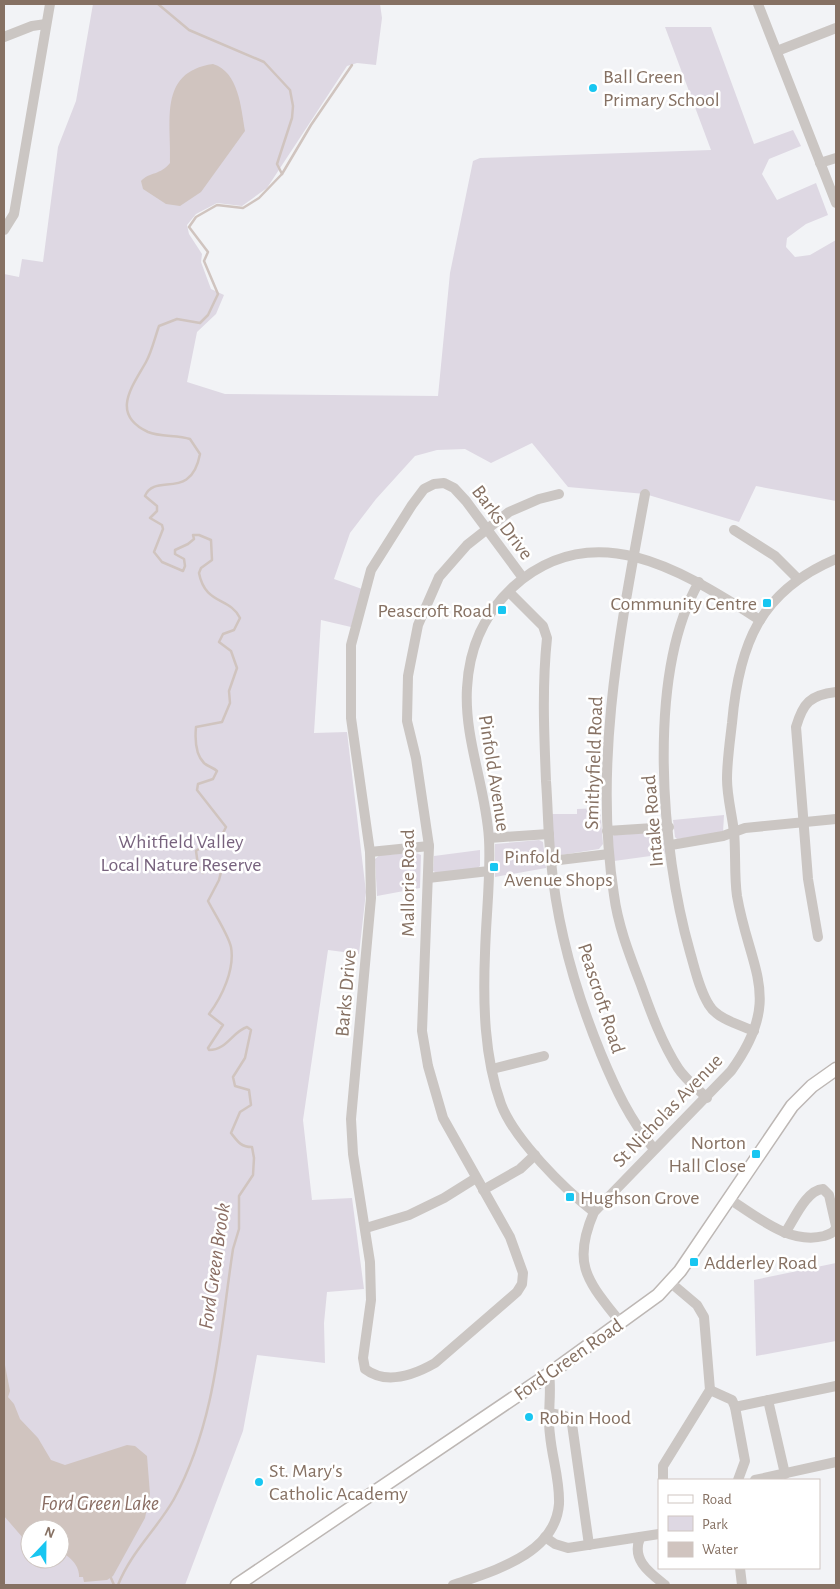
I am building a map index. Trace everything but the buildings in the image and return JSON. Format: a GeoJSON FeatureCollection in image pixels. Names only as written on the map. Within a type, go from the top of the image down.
{"type":"FeatureCollection","features":[{"type":"Feature","properties":{"kind":"main road","name":"Ford Green Road"},"geometry":{"type":"LineString","coordinates":[[244,1583],[548,1374],[671,1283],[792,1106],[812,1086],[836,1069]]}},
{"type":"Feature","properties":{"kind":"street"},"geometry":{"type":"LineString","coordinates":[[4,230],[14,214],[50,4]]}},
{"type":"Feature","properties":{"kind":"street"},"geometry":{"type":"LineString","coordinates":[[758,4],[836,204]]}},
{"type":"Feature","properties":{"kind":"street"},"geometry":{"type":"LineString","coordinates":[[4,37],[32,26],[46,24]]}},
{"type":"Feature","properties":{"kind":"street"},"geometry":{"type":"LineString","coordinates":[[777,51],[836,28]]}},
{"type":"Feature","properties":{"kind":"street"},"geometry":{"type":"LineString","coordinates":[[820,163],[836,158]]}},
{"type":"Feature","properties":{"kind":"street","name":"Barks Drive"},"geometry":{"type":"LineString","coordinates":[[484,1190],[510,1237],[523,1273],[522,1284],[517,1292],[442,1357],[420,1371],[400,1377],[389,1377],[380,1376],[365,1369],[363,1358],[371,1300],[370,1262],[353,1154],[351,1119],[371,898],[370,852],[351,718],[351,645],[371,570],[412,504],[424,489],[434,484],[444,483],[454,488],[523,578]]}},
{"type":"Feature","properties":{"kind":"street","name":"Mallorie Road"},"geometry":{"type":"LineString","coordinates":[[484,1190],[443,1118],[428,1066],[422,1030],[429,846],[416,758],[408,721],[408,676],[418,625],[440,578],[467,545],[509,512],[539,499],[559,494]]}},
{"type":"Feature","properties":{"kind":"street","name":"Smithyfield Road"},"geometry":{"type":"LineString","coordinates":[[645,494],[618,645],[608,731],[609,854],[614,897],[625,945],[654,1022],[678,1069],[707,1098]]}},
{"type":"Feature","properties":{"kind":"street"},"geometry":{"type":"LineString","coordinates":[[734,530],[775,556],[797,578]]}},
{"type":"Feature","properties":{"kind":"street","name":"Pinfold Avenue"},"geometry":{"type":"LineString","coordinates":[[594,1212],[581,1202],[535,1155],[511,1124],[501,1104],[492,1069],[484,1001],[489,838],[485,803],[467,714],[468,668],[476,639],[488,616],[508,592],[523,578],[545,565],[584,554],[610,553],[654,561],[699,582],[760,620]]}},
{"type":"Feature","properties":{"kind":"street","name":"St Nicholas Avenue"},"geometry":{"type":"LineString","coordinates":[[620,1322],[589,1281],[582,1260],[585,1232],[594,1212],[654,1149],[707,1098],[741,1057],[754,1031],[759,1007],[760,984],[737,896],[734,832],[727,780],[736,682],[747,644],[760,620],[778,596],[797,578],[812,569],[836,559]]}},
{"type":"Feature","properties":{"kind":"street","name":"Intake Road"},"geometry":{"type":"LineString","coordinates":[[699,582],[687,603],[672,659],[664,719],[664,784],[675,886],[683,928],[709,1007],[724,1018],[754,1031]]}},
{"type":"Feature","properties":{"kind":"street","name":"Peascroft Road"},"geometry":{"type":"LineString","coordinates":[[508,592],[543,626],[547,638],[543,728],[551,861],[560,923],[589,1023],[621,1101],[634,1125],[654,1149]]}},
{"type":"Feature","properties":{"kind":"street"},"geometry":{"type":"LineString","coordinates":[[818,937],[808,879],[802,823],[800,760],[796,727],[801,710],[811,699],[836,692]]}},
{"type":"Feature","properties":{"kind":"street"},"geometry":{"type":"LineString","coordinates":[[671,845],[745,828],[836,819]]}},
{"type":"Feature","properties":{"kind":"street"},"geometry":{"type":"LineString","coordinates":[[608,831],[668,827]]}},
{"type":"Feature","properties":{"kind":"street"},"geometry":{"type":"LineString","coordinates":[[489,838],[549,834]]}},
{"type":"Feature","properties":{"kind":"street"},"geometry":{"type":"LineString","coordinates":[[370,852],[429,846]]}},
{"type":"Feature","properties":{"kind":"street"},"geometry":{"type":"LineString","coordinates":[[551,861],[609,854]]}},
{"type":"Feature","properties":{"kind":"street"},"geometry":{"type":"LineString","coordinates":[[428,878],[489,871]]}},
{"type":"Feature","properties":{"kind":"street"},"geometry":{"type":"LineString","coordinates":[[492,1069],[544,1056]]}},
{"type":"Feature","properties":{"kind":"street"},"geometry":{"type":"LineString","coordinates":[[484,1190],[520,1169],[535,1155]]}},
{"type":"Feature","properties":{"kind":"street"},"geometry":{"type":"LineString","coordinates":[[366,1228],[409,1215],[444,1198],[476,1178]]}},
{"type":"Feature","properties":{"kind":"street"},"geometry":{"type":"LineString","coordinates":[[729,1199],[785,1233],[801,1238],[819,1237],[830,1234],[836,1227],[829,1195],[823,1189],[818,1189],[808,1197],[785,1233]]}},
{"type":"Feature","properties":{"kind":"street"},"geometry":{"type":"LineString","coordinates":[[663,1479],[664,1466],[710,1390],[704,1317],[697,1305],[671,1283]]}},
{"type":"Feature","properties":{"kind":"street"},"geometry":{"type":"LineString","coordinates":[[452,1585],[493,1571],[520,1558],[545,1537],[554,1522],[559,1502],[549,1413],[551,1384],[548,1374]]}},
{"type":"Feature","properties":{"kind":"street"},"geometry":{"type":"LineString","coordinates":[[735,1407],[834,1386]]}},
{"type":"Feature","properties":{"kind":"street"},"geometry":{"type":"LineString","coordinates":[[710,1390],[732,1400],[735,1407],[745,1461],[741,1479]]}},
{"type":"Feature","properties":{"kind":"street"},"geometry":{"type":"LineString","coordinates":[[768,1400],[786,1474]]}},
{"type":"Feature","properties":{"kind":"street"},"geometry":{"type":"LineString","coordinates":[[549,1413],[565,1416],[572,1424],[589,1545]]}},
{"type":"Feature","properties":{"kind":"street"},"geometry":{"type":"LineString","coordinates":[[760,1479],[836,1462]]}},
{"type":"Feature","properties":{"kind":"street"},"geometry":{"type":"LineString","coordinates":[[545,1537],[555,1544],[568,1548],[658,1534]]}},
{"type":"Feature","properties":{"kind":"street"},"geometry":{"type":"LineString","coordinates":[[640,1538],[638,1550],[643,1568],[665,1585]]}},
{"type":"Feature","properties":{"kind":"street"},"geometry":{"type":"LineString","coordinates":[[740,1569],[742,1585]]}},
{"type":"Feature","properties":{"kind":"green space","name":"Whitfield Valley Local Nature Reserve"},"geometry":{"type":"Polygon","coordinates":[[[93,4],[380,4],[382,18],[376,65],[357,63],[347,66],[267,188],[242,206],[217,203],[196,214],[187,225],[189,234],[202,254],[201,262],[211,289],[224,295],[216,314],[197,332],[187,382],[225,394],[438,396],[450,273],[473,161],[480,158],[711,150],[665,27],[711,27],[754,144],[793,130],[801,146],[769,159],[762,174],[777,200],[816,183],[828,215],[806,224],[787,238],[786,247],[795,257],[810,255],[836,240],[836,501],[756,486],[739,522],[645,494],[568,487],[532,443],[491,463],[465,449],[437,450],[415,456],[376,499],[350,533],[334,579],[362,589],[351,627],[321,620],[314,733],[347,732],[366,892],[359,954],[328,950],[303,1120],[312,1200],[352,1198],[364,1289],[327,1292],[324,1323],[325,1363],[257,1355],[243,1431],[185,1585],[4,1585],[4,274],[19,277],[22,259],[43,262],[58,147],[76,101],[93,4]]]}},
{"type":"Feature","properties":{"kind":"green space"},"geometry":{"type":"Polygon","coordinates":[[[600,808],[603,844],[599,849],[561,855],[554,849],[551,814],[577,814],[577,809],[600,808]]]}},
{"type":"Feature","properties":{"kind":"green space"},"geometry":{"type":"Polygon","coordinates":[[[724,815],[723,833],[677,839],[675,837],[673,820],[724,815]]]}},
{"type":"Feature","properties":{"kind":"green space"},"geometry":{"type":"Polygon","coordinates":[[[662,832],[665,854],[614,861],[611,838],[614,835],[662,832]]]}},
{"type":"Feature","properties":{"kind":"green space"},"geometry":{"type":"Polygon","coordinates":[[[539,840],[543,842],[546,868],[495,877],[495,844],[539,840]]]}},
{"type":"Feature","properties":{"kind":"green space"},"geometry":{"type":"Polygon","coordinates":[[[480,850],[480,866],[478,868],[439,874],[433,871],[434,856],[480,850]]]}},
{"type":"Feature","properties":{"kind":"green space"},"geometry":{"type":"Polygon","coordinates":[[[416,853],[421,855],[420,888],[377,896],[375,859],[380,855],[416,853]]]}},
{"type":"Feature","properties":{"kind":"green space"},"geometry":{"type":"Polygon","coordinates":[[[836,1263],[836,1341],[756,1356],[754,1280],[836,1263]]]}},
{"type":"Feature","properties":{"kind":"water"},"geometry":{"type":"Polygon","coordinates":[[[213,64],[222,68],[233,83],[240,102],[245,131],[201,192],[180,206],[166,204],[143,189],[141,181],[163,170],[170,163],[170,116],[175,88],[183,77],[195,69],[213,64]]]}},
{"type":"Feature","properties":{"kind":"water","name":"Ford Green Lake"},"geometry":{"type":"Polygon","coordinates":[[[4,1360],[10,1391],[8,1397],[14,1404],[20,1419],[38,1438],[51,1460],[65,1465],[127,1445],[135,1446],[147,1456],[150,1494],[145,1518],[113,1576],[107,1580],[84,1582],[83,1577],[79,1577],[78,1569],[70,1559],[70,1519],[20,1519],[20,1534],[4,1516],[4,1360]]]}},
{"type":"Feature","properties":{"kind":"waterway","name":"Ford Green Brook"},"geometry":{"type":"LineString","coordinates":[[118,1585],[137,1551],[174,1499],[188,1470],[199,1439],[208,1408],[220,1345],[233,1249],[239,1229],[239,1196],[253,1175],[254,1158],[252,1147],[240,1143],[231,1133],[240,1112],[251,1105],[249,1090],[235,1086],[233,1077],[245,1058],[251,1030],[247,1027],[242,1029],[220,1047],[209,1050],[208,1048],[223,1025],[209,1014],[226,982],[232,955],[227,936],[208,901],[219,880],[223,864],[217,861],[203,873],[198,865],[196,851],[200,848],[215,849],[226,827],[197,790],[198,784],[213,779],[217,771],[206,764],[199,755],[196,746],[196,727],[222,722],[230,703],[229,691],[237,668],[231,651],[219,642],[223,634],[234,630],[240,618],[236,611],[212,596],[202,583],[199,573],[201,568],[212,560],[211,540],[199,535],[193,535],[194,539],[175,550],[175,554],[184,559],[185,566],[183,571],[162,562],[154,552],[163,529],[162,525],[150,518],[157,511],[157,506],[145,496],[150,489],[181,482],[189,477],[195,469],[200,454],[190,439],[153,434],[136,425],[127,409],[127,400],[130,390],[152,349],[159,326],[177,319],[200,323],[208,315],[218,294],[204,261],[208,252],[189,227],[196,217],[217,205],[243,208],[259,198],[282,174],[277,164],[292,118],[293,106],[290,90],[264,62],[189,30],[158,4]]}},
{"type":"Feature","properties":{"kind":"waterway","name":"Ford Green Brook"},"geometry":{"type":"LineString","coordinates":[[282,174],[311,125],[352,65]]}},
{"type":"Feature","properties":{"kind":"waterway"},"geometry":{"type":"LineString","coordinates":[[111,1578],[114,1585]]}},
{"type":"Feature","properties":{"kind":"place","name":"Ball Green Primary School"},"geometry":{"type":"Point","coordinates":[593,88]}},
{"type":"Feature","properties":{"kind":"place","name":"Community Centre"},"geometry":{"type":"Point","coordinates":[767,603]}},
{"type":"Feature","properties":{"kind":"place","name":"Peascroft Road"},"geometry":{"type":"Point","coordinates":[502,610]}},
{"type":"Feature","properties":{"kind":"place","name":"Pinfold Avenue Shops"},"geometry":{"type":"Point","coordinates":[494,867]}},
{"type":"Feature","properties":{"kind":"place","name":"Norton Hall Close"},"geometry":{"type":"Point","coordinates":[756,1154]}},
{"type":"Feature","properties":{"kind":"place","name":"Hughson Grove"},"geometry":{"type":"Point","coordinates":[570,1197]}},
{"type":"Feature","properties":{"kind":"place","name":"Adderley Road"},"geometry":{"type":"Point","coordinates":[694,1262]}},
{"type":"Feature","properties":{"kind":"place","name":"Robin Hood"},"geometry":{"type":"Point","coordinates":[529,1417]}},
{"type":"Feature","properties":{"kind":"place","name":"St. Mary's Catholic Academy"},"geometry":{"type":"Point","coordinates":[259,1482]}}]}
